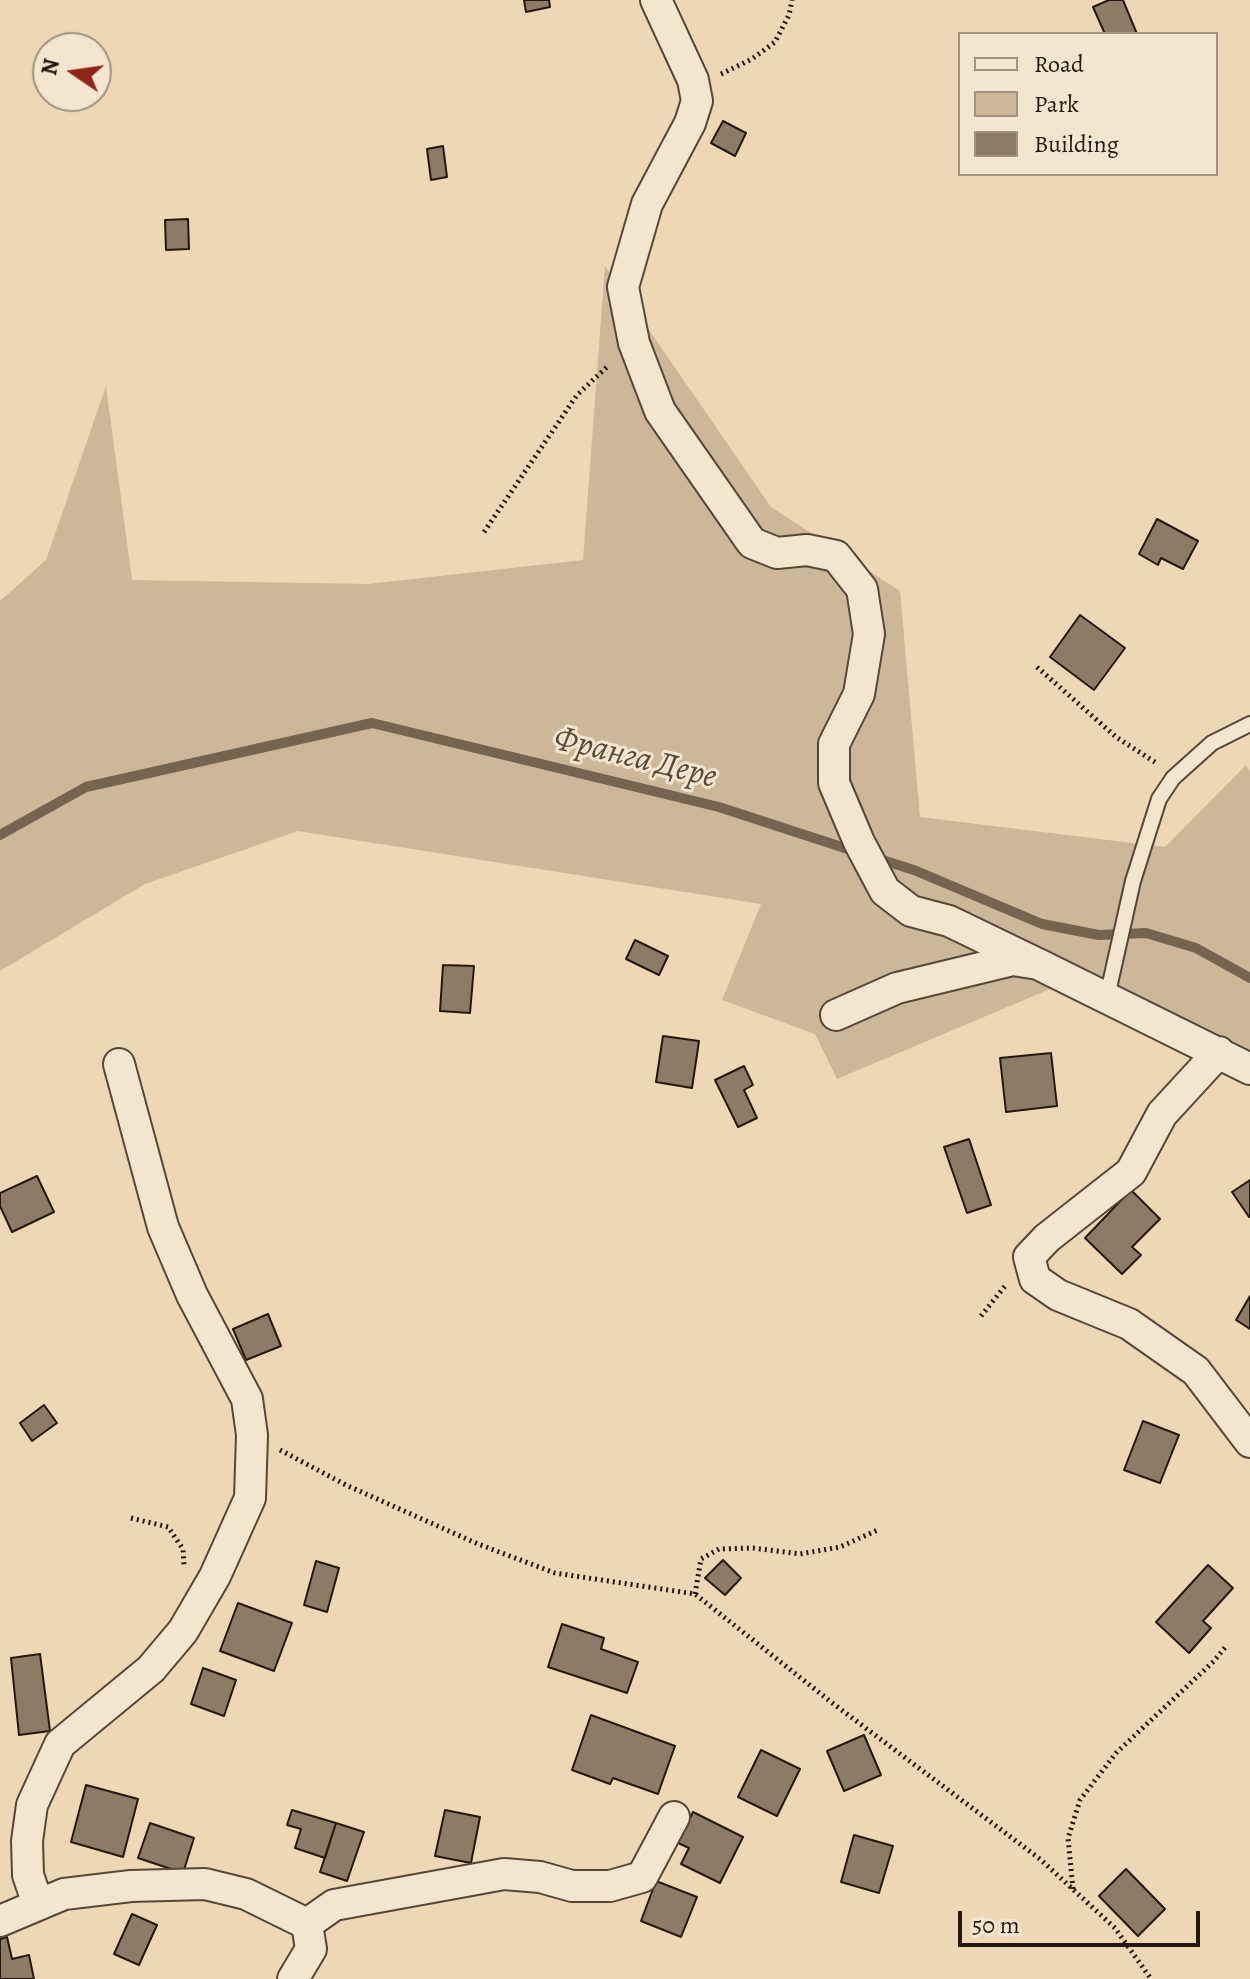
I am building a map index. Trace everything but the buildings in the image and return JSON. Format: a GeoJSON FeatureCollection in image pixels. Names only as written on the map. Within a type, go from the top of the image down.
{"type":"FeatureCollection","features":[{"type":"Feature","properties":{"kind":"street"},"geometry":{"type":"LineString","coordinates":[[656,0],[693,80],[697,101],[690,123],[647,204],[623,287],[634,343],[660,411],[752,543],[777,553],[807,550],[836,556],[862,589],[869,634],[859,694],[834,744],[834,783],[859,842],[885,891],[911,911],[949,921],[1250,1069]]}},
{"type":"Feature","properties":{"kind":"street"},"geometry":{"type":"LineString","coordinates":[[836,1015],[897,988],[1013,960],[1038,964]]}},
{"type":"Feature","properties":{"kind":"street"},"geometry":{"type":"LineString","coordinates":[[1219,1052],[1162,1114],[1131,1172],[1047,1238],[1029,1257],[1035,1279],[1058,1295],[1129,1324],[1196,1371],[1250,1442]]}},
{"type":"Feature","properties":{"kind":"street"},"geometry":{"type":"LineString","coordinates":[[38,1904],[28,1875],[27,1841],[32,1805],[60,1744],[151,1669],[183,1631],[215,1576],[250,1498],[252,1435],[247,1399],[192,1295],[163,1227],[119,1064]]}},
{"type":"Feature","properties":{"kind":"street"},"geometry":{"type":"LineString","coordinates":[[307,1924],[334,1905],[504,1874],[540,1877],[572,1886],[621,1883],[642,1877],[674,1817]]}},
{"type":"Feature","properties":{"kind":"street"},"geometry":{"type":"LineString","coordinates":[[0,1921],[64,1894],[131,1886],[205,1884],[246,1894],[307,1924]]}},
{"type":"Feature","properties":{"kind":"street"},"geometry":{"type":"LineString","coordinates":[[293,1979],[311,1949],[307,1924]]}},
{"type":"Feature","properties":{"kind":"lane"},"geometry":{"type":"LineString","coordinates":[[1107,997],[1127,907],[1159,799],[1173,778],[1212,743],[1250,724]]}},
{"type":"Feature","properties":{"kind":"path"},"geometry":{"type":"LineString","coordinates":[[693,80],[714,77],[752,59],[775,42],[789,15],[792,0]]}},
{"type":"Feature","properties":{"kind":"path"},"geometry":{"type":"LineString","coordinates":[[484,532],[577,395],[634,343]]}},
{"type":"Feature","properties":{"kind":"path"},"geometry":{"type":"LineString","coordinates":[[1037,667],[1116,737],[1153,760],[1173,778]]}},
{"type":"Feature","properties":{"kind":"path"},"geometry":{"type":"LineString","coordinates":[[252,1435],[359,1491],[478,1544],[555,1573],[695,1594],[1040,1859],[1115,1928],[1151,1979]]}},
{"type":"Feature","properties":{"kind":"path"},"geometry":{"type":"LineString","coordinates":[[131,1518],[168,1527],[183,1549],[184,1571]]}},
{"type":"Feature","properties":{"kind":"path"},"geometry":{"type":"LineString","coordinates":[[695,1594],[701,1559],[719,1549],[753,1548],[800,1554],[840,1547],[880,1529]]}},
{"type":"Feature","properties":{"kind":"path"},"geometry":{"type":"LineString","coordinates":[[1073,1890],[1068,1838],[1080,1800],[1116,1753],[1214,1661],[1227,1645]]}},
{"type":"Feature","properties":{"kind":"green space"},"geometry":{"type":"Polygon","coordinates":[[[605,266],[771,507],[900,591],[920,817],[1165,847],[1246,765],[1250,771],[1250,1058],[1088,973],[837,1079],[815,1034],[722,1000],[761,904],[298,831],[145,884],[0,971],[0,601],[46,560],[106,386],[132,580],[368,584],[583,560],[605,266]]]}},
{"type":"Feature","properties":{"kind":"waterway","name":"Франга Дере"},"geometry":{"type":"LineString","coordinates":[[0,835],[86,787],[372,723],[719,807],[857,852]]}},
{"type":"Feature","properties":{"kind":"waterway","name":"Франга Дере"},"geometry":{"type":"LineString","coordinates":[[876,858],[914,870],[1042,924],[1099,935],[1146,933],[1196,948],[1250,978]]}}]}
